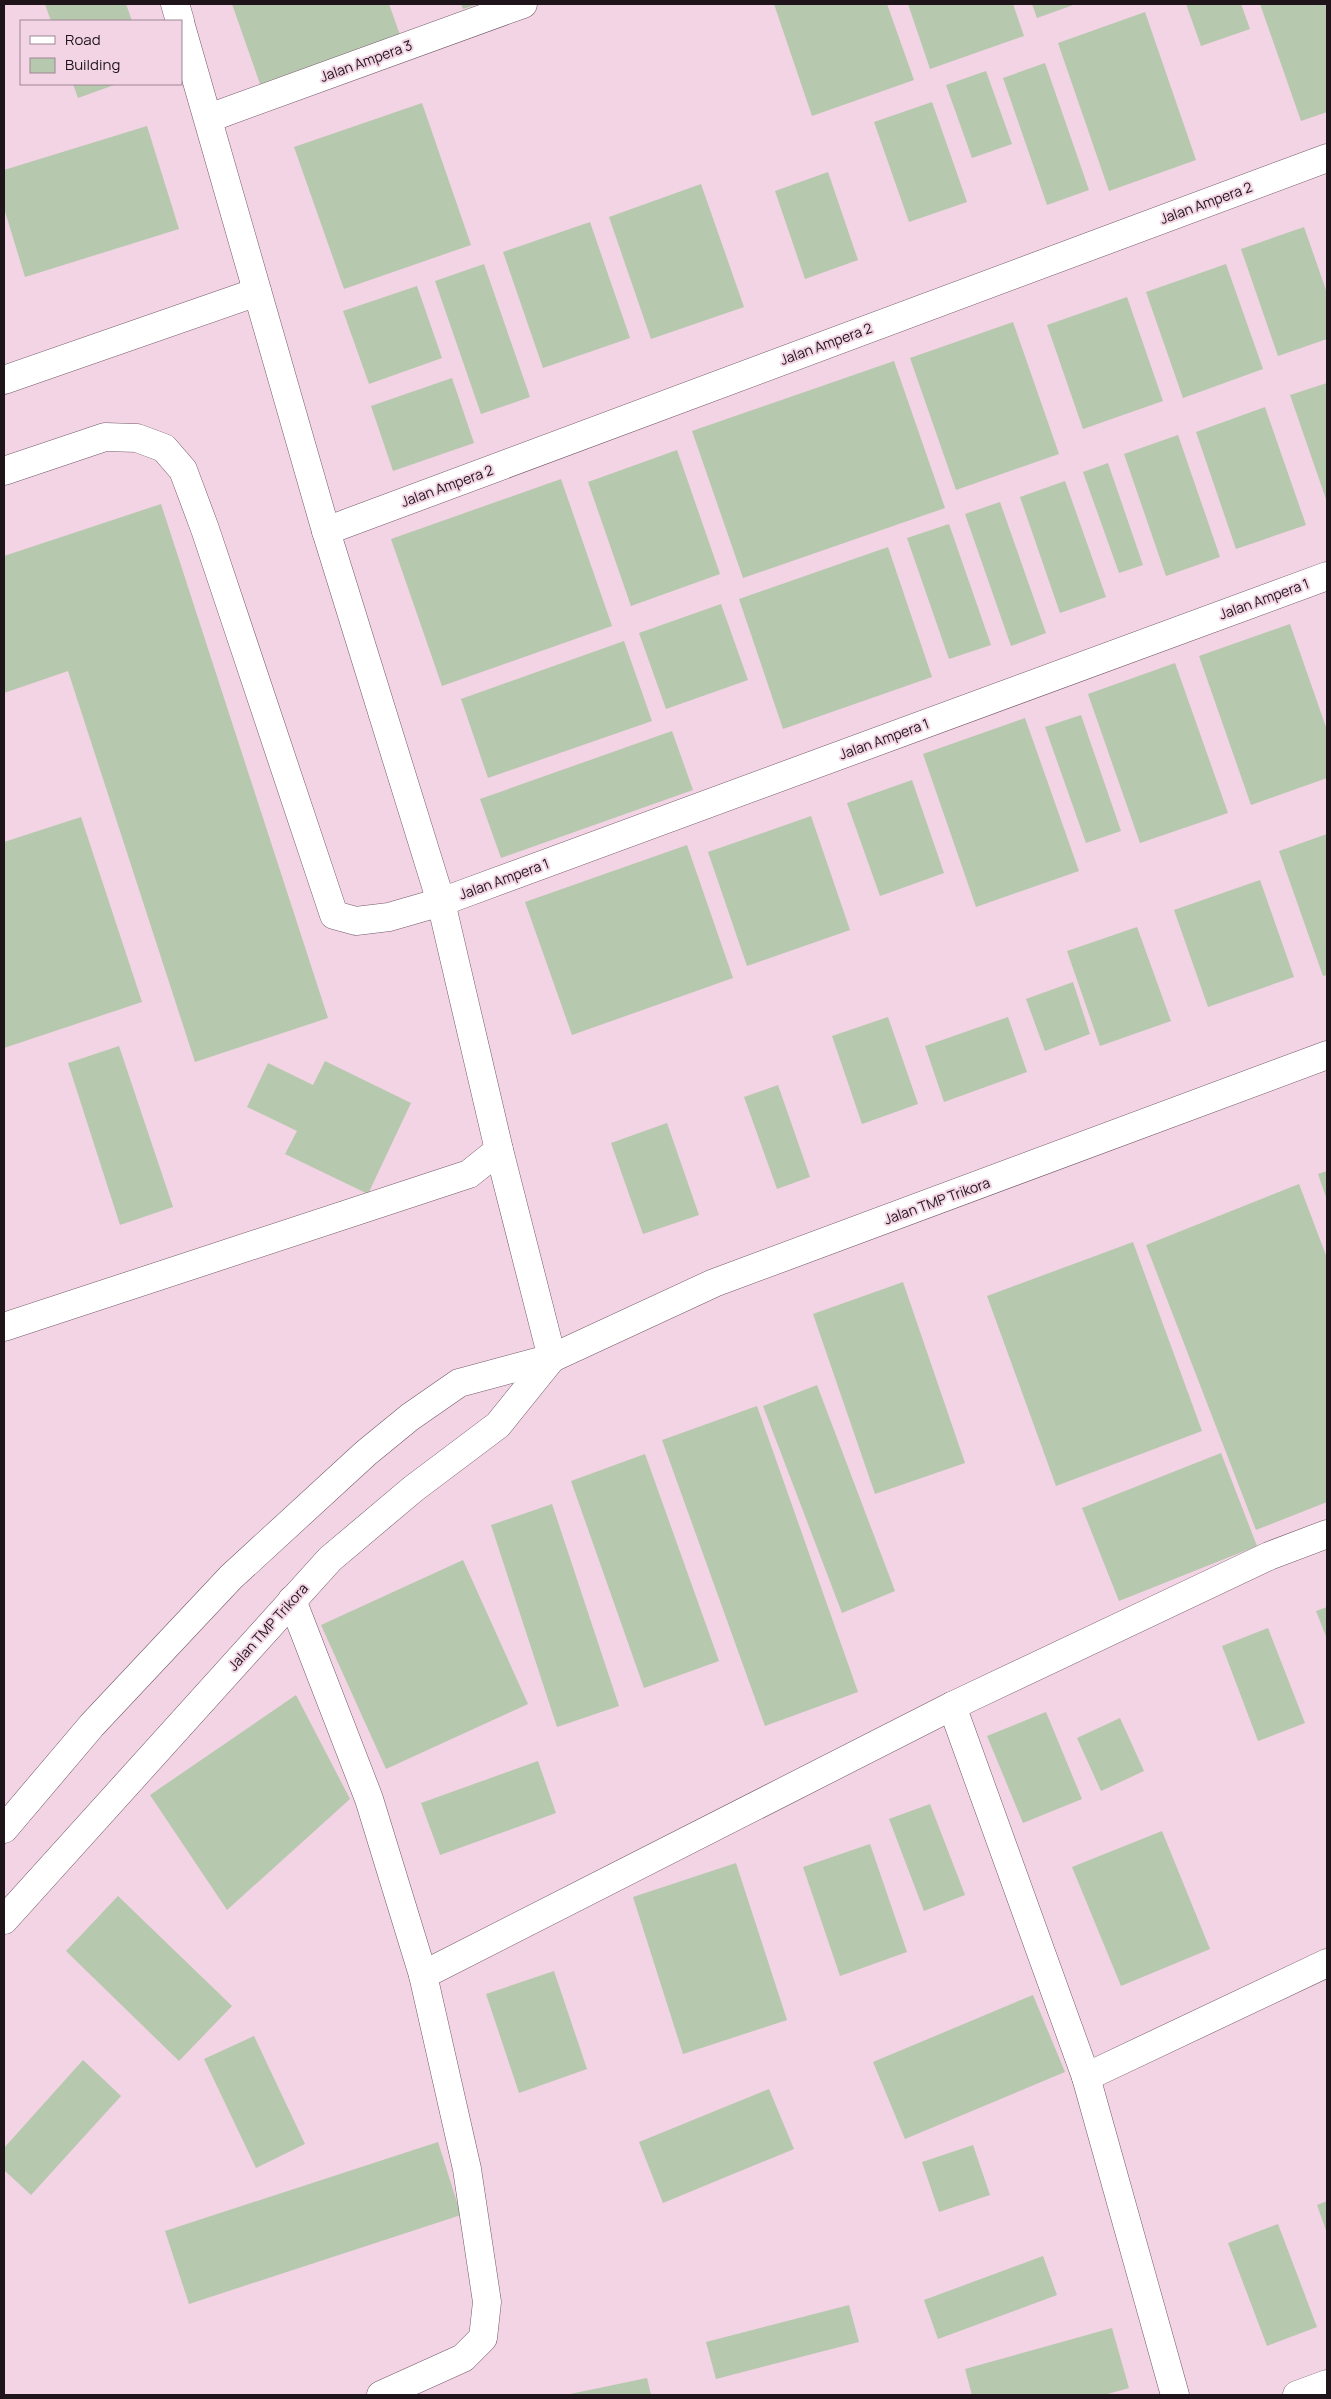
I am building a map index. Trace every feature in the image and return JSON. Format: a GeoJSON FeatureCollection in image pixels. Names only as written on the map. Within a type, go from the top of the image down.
{"type":"FeatureCollection","features":[{"type":"Feature","properties":{"kind":"main road"},"geometry":{"type":"LineString","coordinates":[[175,4],[180,20]]}},
{"type":"Feature","properties":{"kind":"main road","name":"Jalan Ampera 3"},"geometry":{"type":"LineString","coordinates":[[209,118],[523,4]]}},
{"type":"Feature","properties":{"kind":"main road"},"geometry":{"type":"LineString","coordinates":[[182,29],[326,531],[441,902],[499,1150],[552,1358]]}},
{"type":"Feature","properties":{"kind":"main road","name":"Jalan Ampera 2"},"geometry":{"type":"LineString","coordinates":[[326,531],[1327,158]]}},
{"type":"Feature","properties":{"kind":"main road"},"geometry":{"type":"LineString","coordinates":[[4,380],[257,292]]}},
{"type":"Feature","properties":{"kind":"main road","name":"Jalan Ampera 1"},"geometry":{"type":"LineString","coordinates":[[4,471],[105,437],[137,438],[164,448],[183,470],[205,529],[334,915],[356,921],[389,917],[441,902],[1327,576]]}},
{"type":"Feature","properties":{"kind":"main road","name":"Jalan TMP Trikora"},"geometry":{"type":"LineString","coordinates":[[4,1829],[92,1725],[231,1576],[366,1453],[410,1417],[459,1383],[552,1358],[714,1283],[1327,1056]]}},
{"type":"Feature","properties":{"kind":"main road"},"geometry":{"type":"LineString","coordinates":[[4,1327],[469,1174],[499,1150]]}},
{"type":"Feature","properties":{"kind":"main road","name":"Jalan TMP Trikora"},"geometry":{"type":"LineString","coordinates":[[4,1920],[330,1559],[413,1489],[498,1424],[552,1358]]}},
{"type":"Feature","properties":{"kind":"main road"},"geometry":{"type":"LineString","coordinates":[[423,1975],[952,1706],[1269,1556],[1327,1534]]}},
{"type":"Feature","properties":{"kind":"main road"},"geometry":{"type":"LineString","coordinates":[[292,1600],[369,1800],[423,1975],[467,2169],[487,2302],[484,2338],[463,2358],[381,2395]]}},
{"type":"Feature","properties":{"kind":"main road"},"geometry":{"type":"LineString","coordinates":[[952,1706],[1086,2077],[1175,2395]]}},
{"type":"Feature","properties":{"kind":"main road"},"geometry":{"type":"LineString","coordinates":[[1086,2077],[1327,1963]]}},
{"type":"Feature","properties":{"kind":"main road"},"geometry":{"type":"LineString","coordinates":[[1297,2395],[1327,2384]]}},
{"type":"Feature","properties":{"kind":"building"},"geometry":{"type":"Polygon","coordinates":[[[45,4],[126,4],[132,20],[51,20],[45,4]]]}},
{"type":"Feature","properties":{"kind":"building"},"geometry":{"type":"Polygon","coordinates":[[[232,4],[389,4],[400,35],[260,84],[232,4]]]}},
{"type":"Feature","properties":{"kind":"building"},"geometry":{"type":"Polygon","coordinates":[[[461,4],[478,4],[463,9],[461,4]]]}},
{"type":"Feature","properties":{"kind":"building"},"geometry":{"type":"Polygon","coordinates":[[[774,4],[887,4],[914,80],[812,116],[774,4]]]}},
{"type":"Feature","properties":{"kind":"building"},"geometry":{"type":"Polygon","coordinates":[[[908,4],[1013,4],[1024,36],[930,69],[908,4]]]}},
{"type":"Feature","properties":{"kind":"building"},"geometry":{"type":"Polygon","coordinates":[[[1032,4],[1076,4],[1037,18],[1032,4]]]}},
{"type":"Feature","properties":{"kind":"building"},"geometry":{"type":"Polygon","coordinates":[[[1186,4],[1241,4],[1250,29],[1201,46],[1186,4]]]}},
{"type":"Feature","properties":{"kind":"building"},"geometry":{"type":"Polygon","coordinates":[[[1260,4],[1327,4],[1327,112],[1301,121],[1260,4]]]}},
{"type":"Feature","properties":{"kind":"building"},"geometry":{"type":"Polygon","coordinates":[[[1145,12],[1196,160],[1109,191],[1058,43],[1145,12]]]}},
{"type":"Feature","properties":{"kind":"building"},"geometry":{"type":"Polygon","coordinates":[[[1045,63],[1089,190],[1047,205],[1003,78],[1045,63]]]}},
{"type":"Feature","properties":{"kind":"building"},"geometry":{"type":"Polygon","coordinates":[[[986,71],[1012,144],[972,158],[946,85],[986,71]]]}},
{"type":"Feature","properties":{"kind":"building"},"geometry":{"type":"Polygon","coordinates":[[[73,85],[114,85],[78,98],[73,85]]]}},
{"type":"Feature","properties":{"kind":"building"},"geometry":{"type":"Polygon","coordinates":[[[932,102],[967,202],[909,222],[874,122],[932,102]]]}},
{"type":"Feature","properties":{"kind":"building"},"geometry":{"type":"Polygon","coordinates":[[[422,103],[471,245],[344,289],[294,147],[422,103]]]}},
{"type":"Feature","properties":{"kind":"building"},"geometry":{"type":"Polygon","coordinates":[[[147,126],[179,229],[25,277],[4,208],[4,170],[147,126]]]}},
{"type":"Feature","properties":{"kind":"building"},"geometry":{"type":"Polygon","coordinates":[[[828,172],[858,260],[805,279],[775,191],[828,172]]]}},
{"type":"Feature","properties":{"kind":"building"},"geometry":{"type":"Polygon","coordinates":[[[701,184],[744,307],[651,339],[609,217],[701,184]]]}},
{"type":"Feature","properties":{"kind":"building"},"geometry":{"type":"Polygon","coordinates":[[[590,222],[630,338],[543,368],[503,252],[590,222]]]}},
{"type":"Feature","properties":{"kind":"building"},"geometry":{"type":"Polygon","coordinates":[[[1304,227],[1327,293],[1327,339],[1278,356],[1241,249],[1304,227]]]}},
{"type":"Feature","properties":{"kind":"building"},"geometry":{"type":"Polygon","coordinates":[[[484,264],[530,397],[481,414],[435,281],[484,264]]]}},
{"type":"Feature","properties":{"kind":"building"},"geometry":{"type":"Polygon","coordinates":[[[1226,264],[1263,369],[1183,398],[1146,292],[1226,264]]]}},
{"type":"Feature","properties":{"kind":"building"},"geometry":{"type":"Polygon","coordinates":[[[417,286],[442,358],[369,384],[343,311],[417,286]]]}},
{"type":"Feature","properties":{"kind":"building"},"geometry":{"type":"Polygon","coordinates":[[[1127,297],[1163,401],[1083,429],[1047,325],[1127,297]]]}},
{"type":"Feature","properties":{"kind":"building"},"geometry":{"type":"Polygon","coordinates":[[[1013,322],[1059,454],[956,490],[910,358],[1013,322]]]}},
{"type":"Feature","properties":{"kind":"building"},"geometry":{"type":"Polygon","coordinates":[[[894,361],[945,508],[743,578],[692,431],[894,361]]]}},
{"type":"Feature","properties":{"kind":"building"},"geometry":{"type":"Polygon","coordinates":[[[452,378],[474,443],[393,471],[371,406],[452,378]]]}},
{"type":"Feature","properties":{"kind":"building"},"geometry":{"type":"Polygon","coordinates":[[[1327,383],[1327,502],[1290,395],[1327,383]]]}},
{"type":"Feature","properties":{"kind":"building"},"geometry":{"type":"Polygon","coordinates":[[[1265,407],[1306,525],[1236,549],[1196,432],[1265,407]]]}},
{"type":"Feature","properties":{"kind":"building"},"geometry":{"type":"Polygon","coordinates":[[[1178,435],[1220,557],[1166,576],[1124,454],[1178,435]]]}},
{"type":"Feature","properties":{"kind":"building"},"geometry":{"type":"Polygon","coordinates":[[[677,450],[720,574],[631,606],[588,482],[677,450]]]}},
{"type":"Feature","properties":{"kind":"building"},"geometry":{"type":"Polygon","coordinates":[[[1108,463],[1143,565],[1119,573],[1083,472],[1108,463]]]}},
{"type":"Feature","properties":{"kind":"building"},"geometry":{"type":"Polygon","coordinates":[[[561,479],[612,626],[442,686],[391,539],[561,479]]]}},
{"type":"Feature","properties":{"kind":"building"},"geometry":{"type":"Polygon","coordinates":[[[1065,481],[1106,597],[1060,613],[1020,497],[1065,481]]]}},
{"type":"Feature","properties":{"kind":"building"},"geometry":{"type":"Polygon","coordinates":[[[1000,502],[1046,633],[1011,646],[965,514],[1000,502]]]}},
{"type":"Feature","properties":{"kind":"building"},"geometry":{"type":"Polygon","coordinates":[[[161,504],[328,1018],[195,1062],[68,671],[4,693],[4,556],[161,504]]]}},
{"type":"Feature","properties":{"kind":"building"},"geometry":{"type":"Polygon","coordinates":[[[949,524],[991,645],[949,659],[907,538],[949,524]]]}},
{"type":"Feature","properties":{"kind":"building"},"geometry":{"type":"Polygon","coordinates":[[[888,547],[932,677],[783,729],[739,599],[888,547]]]}},
{"type":"Feature","properties":{"kind":"building"},"geometry":{"type":"Polygon","coordinates":[[[721,604],[748,680],[666,709],[639,633],[721,604]]]}},
{"type":"Feature","properties":{"kind":"building"},"geometry":{"type":"Polygon","coordinates":[[[1290,624],[1327,730],[1327,778],[1251,805],[1199,656],[1290,624]]]}},
{"type":"Feature","properties":{"kind":"building"},"geometry":{"type":"Polygon","coordinates":[[[624,641],[652,721],[488,778],[461,699],[624,641]]]}},
{"type":"Feature","properties":{"kind":"building"},"geometry":{"type":"Polygon","coordinates":[[[1175,663],[1228,813],[1140,843],[1088,694],[1175,663]]]}},
{"type":"Feature","properties":{"kind":"building"},"geometry":{"type":"Polygon","coordinates":[[[1081,715],[1121,831],[1086,843],[1045,727],[1081,715]]]}},
{"type":"Feature","properties":{"kind":"building"},"geometry":{"type":"Polygon","coordinates":[[[1025,718],[1079,871],[976,907],[923,754],[1025,718]]]}},
{"type":"Feature","properties":{"kind":"building"},"geometry":{"type":"Polygon","coordinates":[[[672,731],[693,790],[501,858],[480,799],[672,731]]]}},
{"type":"Feature","properties":{"kind":"building"},"geometry":{"type":"Polygon","coordinates":[[[912,780],[944,873],[880,896],[847,803],[912,780]]]}},
{"type":"Feature","properties":{"kind":"building"},"geometry":{"type":"Polygon","coordinates":[[[811,816],[850,930],[747,966],[708,852],[811,816]]]}},
{"type":"Feature","properties":{"kind":"building"},"geometry":{"type":"Polygon","coordinates":[[[81,817],[142,1002],[4,1048],[4,842],[81,817]]]}},
{"type":"Feature","properties":{"kind":"building"},"geometry":{"type":"Polygon","coordinates":[[[1327,834],[1327,975],[1323,976],[1279,851],[1327,834]]]}},
{"type":"Feature","properties":{"kind":"building"},"geometry":{"type":"Polygon","coordinates":[[[687,845],[733,978],[572,1035],[525,902],[687,845]]]}},
{"type":"Feature","properties":{"kind":"building"},"geometry":{"type":"Polygon","coordinates":[[[1260,880],[1294,977],[1208,1007],[1174,910],[1260,880]]]}},
{"type":"Feature","properties":{"kind":"building"},"geometry":{"type":"Polygon","coordinates":[[[1137,927],[1171,1021],[1100,1046],[1067,951],[1137,927]]]}},
{"type":"Feature","properties":{"kind":"building"},"geometry":{"type":"Polygon","coordinates":[[[1073,982],[1090,1034],[1045,1051],[1026,999],[1073,982]]]}},
{"type":"Feature","properties":{"kind":"building"},"geometry":{"type":"Polygon","coordinates":[[[888,1017],[918,1104],[862,1124],[832,1036],[888,1017]]]}},
{"type":"Feature","properties":{"kind":"building"},"geometry":{"type":"Polygon","coordinates":[[[1008,1017],[1027,1072],[944,1102],[925,1046],[1008,1017]]]}},
{"type":"Feature","properties":{"kind":"building"},"geometry":{"type":"Polygon","coordinates":[[[119,1046],[173,1207],[120,1225],[68,1063],[119,1046]]]}},
{"type":"Feature","properties":{"kind":"building"},"geometry":{"type":"Polygon","coordinates":[[[325,1061],[411,1103],[368,1194],[285,1154],[297,1131],[247,1107],[268,1063],[313,1085],[325,1061]]]}},
{"type":"Feature","properties":{"kind":"building"},"geometry":{"type":"Polygon","coordinates":[[[778,1085],[810,1177],[777,1189],[744,1097],[778,1085]]]}},
{"type":"Feature","properties":{"kind":"building"},"geometry":{"type":"Polygon","coordinates":[[[667,1123],[699,1215],[643,1234],[611,1143],[667,1123]]]}},
{"type":"Feature","properties":{"kind":"building"},"geometry":{"type":"Polygon","coordinates":[[[1327,1171],[1327,1200],[1318,1174],[1327,1171]]]}},
{"type":"Feature","properties":{"kind":"building"},"geometry":{"type":"Polygon","coordinates":[[[1299,1184],[1327,1258],[1327,1502],[1256,1530],[1146,1245],[1299,1184]]]}},
{"type":"Feature","properties":{"kind":"building"},"geometry":{"type":"Polygon","coordinates":[[[1133,1242],[1202,1431],[1056,1486],[987,1296],[1133,1242]]]}},
{"type":"Feature","properties":{"kind":"building"},"geometry":{"type":"Polygon","coordinates":[[[903,1282],[965,1463],[875,1494],[813,1314],[903,1282]]]}},
{"type":"Feature","properties":{"kind":"building"},"geometry":{"type":"Polygon","coordinates":[[[817,1385],[895,1591],[842,1613],[763,1406],[817,1385]]]}},
{"type":"Feature","properties":{"kind":"building"},"geometry":{"type":"Polygon","coordinates":[[[757,1406],[858,1692],[765,1726],[662,1440],[757,1406]]]}},
{"type":"Feature","properties":{"kind":"building"},"geometry":{"type":"Polygon","coordinates":[[[1221,1453],[1257,1546],[1119,1601],[1082,1508],[1221,1453]]]}},
{"type":"Feature","properties":{"kind":"building"},"geometry":{"type":"Polygon","coordinates":[[[645,1454],[719,1661],[644,1688],[571,1481],[645,1454]]]}},
{"type":"Feature","properties":{"kind":"building"},"geometry":{"type":"Polygon","coordinates":[[[552,1504],[619,1706],[557,1727],[491,1525],[552,1504]]]}},
{"type":"Feature","properties":{"kind":"building"},"geometry":{"type":"Polygon","coordinates":[[[463,1560],[528,1704],[386,1769],[321,1625],[463,1560]]]}},
{"type":"Feature","properties":{"kind":"building"},"geometry":{"type":"Polygon","coordinates":[[[1327,1607],[1327,1639],[1316,1611],[1327,1607]]]}},
{"type":"Feature","properties":{"kind":"building"},"geometry":{"type":"Polygon","coordinates":[[[1268,1628],[1305,1723],[1258,1741],[1222,1646],[1268,1628]]]}},
{"type":"Feature","properties":{"kind":"building"},"geometry":{"type":"Polygon","coordinates":[[[296,1695],[350,1799],[227,1910],[150,1795],[296,1695]]]}},
{"type":"Feature","properties":{"kind":"building"},"geometry":{"type":"Polygon","coordinates":[[[1046,1712],[1082,1799],[1023,1823],[987,1736],[1046,1712]]]}},
{"type":"Feature","properties":{"kind":"building"},"geometry":{"type":"Polygon","coordinates":[[[1120,1718],[1144,1771],[1101,1791],[1077,1738],[1120,1718]]]}},
{"type":"Feature","properties":{"kind":"building"},"geometry":{"type":"Polygon","coordinates":[[[538,1761],[556,1813],[440,1855],[421,1803],[538,1761]]]}},
{"type":"Feature","properties":{"kind":"building"},"geometry":{"type":"Polygon","coordinates":[[[930,1804],[965,1895],[924,1911],[889,1819],[930,1804]]]}},
{"type":"Feature","properties":{"kind":"building"},"geometry":{"type":"Polygon","coordinates":[[[1162,1831],[1210,1949],[1121,1986],[1072,1867],[1162,1831]]]}},
{"type":"Feature","properties":{"kind":"building"},"geometry":{"type":"Polygon","coordinates":[[[870,1844],[907,1952],[840,1976],[803,1867],[870,1844]]]}},
{"type":"Feature","properties":{"kind":"building"},"geometry":{"type":"Polygon","coordinates":[[[736,1863],[787,2020],[683,2054],[633,1897],[736,1863]]]}},
{"type":"Feature","properties":{"kind":"building"},"geometry":{"type":"Polygon","coordinates":[[[118,1896],[232,2006],[179,2061],[66,1951],[118,1896]]]}},
{"type":"Feature","properties":{"kind":"building"},"geometry":{"type":"Polygon","coordinates":[[[554,1971],[587,2069],[519,2093],[486,1994],[554,1971]]]}},
{"type":"Feature","properties":{"kind":"building"},"geometry":{"type":"Polygon","coordinates":[[[1033,1995],[1065,2072],[905,2139],[873,2062],[1033,1995]]]}},
{"type":"Feature","properties":{"kind":"building"},"geometry":{"type":"Polygon","coordinates":[[[254,2036],[305,2144],[256,2168],[204,2059],[254,2036]]]}},
{"type":"Feature","properties":{"kind":"building"},"geometry":{"type":"Polygon","coordinates":[[[83,2060],[121,2096],[31,2195],[4,2170],[4,2148],[83,2060]]]}},
{"type":"Feature","properties":{"kind":"building"},"geometry":{"type":"Polygon","coordinates":[[[769,2089],[794,2149],[663,2203],[639,2142],[769,2089]]]}},
{"type":"Feature","properties":{"kind":"building"},"geometry":{"type":"Polygon","coordinates":[[[438,2142],[461,2215],[189,2304],[165,2231],[438,2142]]]}},
{"type":"Feature","properties":{"kind":"building"},"geometry":{"type":"Polygon","coordinates":[[[973,2145],[990,2195],[939,2212],[922,2162],[973,2145]]]}},
{"type":"Feature","properties":{"kind":"building"},"geometry":{"type":"Polygon","coordinates":[[[1327,2201],[1327,2233],[1317,2205],[1327,2201]]]}},
{"type":"Feature","properties":{"kind":"building"},"geometry":{"type":"Polygon","coordinates":[[[1278,2224],[1317,2327],[1267,2346],[1228,2243],[1278,2224]]]}},
{"type":"Feature","properties":{"kind":"building"},"geometry":{"type":"Polygon","coordinates":[[[1043,2256],[1057,2295],[938,2339],[924,2300],[1043,2256]]]}},
{"type":"Feature","properties":{"kind":"building"},"geometry":{"type":"Polygon","coordinates":[[[849,2305],[859,2342],[716,2379],[706,2342],[849,2305]]]}},
{"type":"Feature","properties":{"kind":"building"},"geometry":{"type":"Polygon","coordinates":[[[1112,2328],[1129,2388],[1104,2395],[972,2395],[965,2369],[1112,2328]]]}},
{"type":"Feature","properties":{"kind":"building"},"geometry":{"type":"Polygon","coordinates":[[[647,2378],[651,2395],[570,2395],[570,2394],[647,2378]]]}}]}
